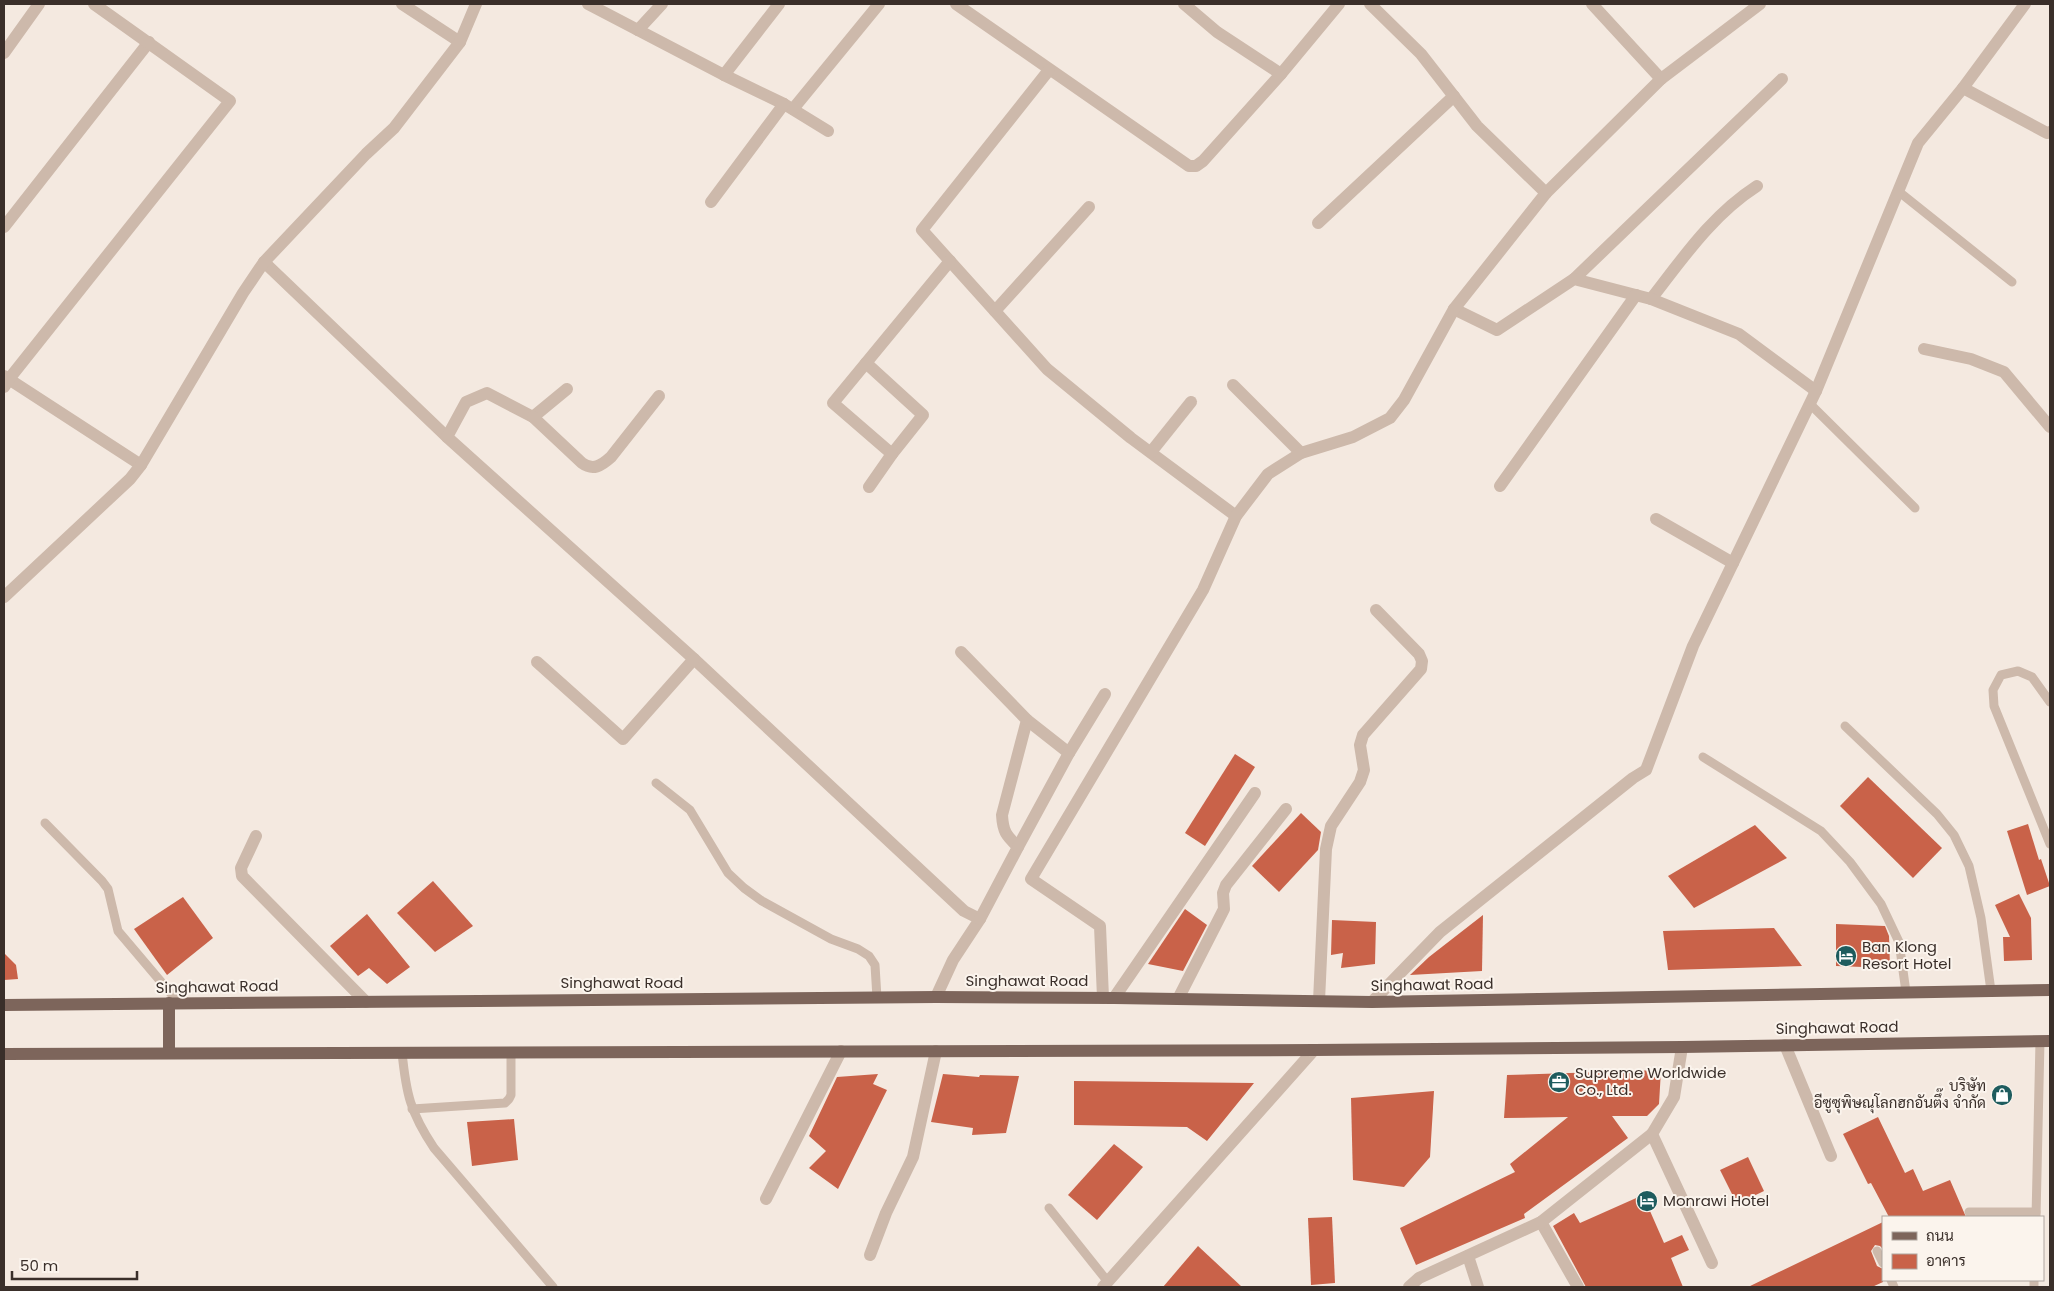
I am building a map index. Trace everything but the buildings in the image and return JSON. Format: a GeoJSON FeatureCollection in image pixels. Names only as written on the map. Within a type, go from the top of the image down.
{"type":"FeatureCollection","features":[{"type":"Feature","properties":{"kind":"main road","name":"Singhawat Road"},"geometry":{"type":"LineString","coordinates":[[4,1005],[936,997],[1372,1002],[2050,990]]}},
{"type":"Feature","properties":{"kind":"main road"},"geometry":{"type":"LineString","coordinates":[[169,1052],[174,1003]]}},
{"type":"Feature","properties":{"kind":"main road","name":"Singhawat Road"},"geometry":{"type":"LineString","coordinates":[[4,1054],[1314,1050],[1682,1047],[2045,1041]]}},
{"type":"Feature","properties":{"kind":"street"},"geometry":{"type":"LineString","coordinates":[[4,53],[38,4]]}},
{"type":"Feature","properties":{"kind":"street"},"geometry":{"type":"LineString","coordinates":[[94,4],[230,101],[5,380],[141,464]]}},
{"type":"Feature","properties":{"kind":"street"},"geometry":{"type":"LineString","coordinates":[[402,4],[460,42]]}},
{"type":"Feature","properties":{"kind":"street"},"geometry":{"type":"LineString","coordinates":[[4,597],[115,494],[141,464],[243,293],[264,262],[366,154],[394,128],[460,42],[476,4]]}},
{"type":"Feature","properties":{"kind":"street"},"geometry":{"type":"LineString","coordinates":[[588,4],[788,106],[828,131]]}},
{"type":"Feature","properties":{"kind":"street"},"geometry":{"type":"LineString","coordinates":[[638,30],[662,4]]}},
{"type":"Feature","properties":{"kind":"street"},"geometry":{"type":"LineString","coordinates":[[724,75],[779,4]]}},
{"type":"Feature","properties":{"kind":"street"},"geometry":{"type":"LineString","coordinates":[[711,202],[788,106],[879,4]]}},
{"type":"Feature","properties":{"kind":"street"},"geometry":{"type":"LineString","coordinates":[[956,4],[1189,166],[1196,166],[1203,161],[1281,74],[1338,4]]}},
{"type":"Feature","properties":{"kind":"street"},"geometry":{"type":"LineString","coordinates":[[1184,4],[1217,32],[1281,74]]}},
{"type":"Feature","properties":{"kind":"street"},"geometry":{"type":"LineString","coordinates":[[1370,4],[1421,54],[1477,126],[1546,193]]}},
{"type":"Feature","properties":{"kind":"street"},"geometry":{"type":"LineString","coordinates":[[1109,998],[1100,926],[1031,879],[1203,590],[1236,516],[1268,474],[1301,453],[1353,437],[1390,418],[1404,400],[1454,309],[1546,193],[1661,78],[1760,4]]}},
{"type":"Feature","properties":{"kind":"street"},"geometry":{"type":"LineString","coordinates":[[1372,1002],[1440,932],[1633,778],[1646,770],[1693,646],[1816,391],[1918,143],[1963,88],[2025,4]]}},
{"type":"Feature","properties":{"kind":"street"},"geometry":{"type":"LineString","coordinates":[[1600,6],[1661,78]]}},
{"type":"Feature","properties":{"kind":"street"},"geometry":{"type":"LineString","coordinates":[[4,227],[148,42]]}},
{"type":"Feature","properties":{"kind":"street"},"geometry":{"type":"LineString","coordinates":[[1050,70],[922,230],[1047,369],[1151,452],[1236,516]]}},
{"type":"Feature","properties":{"kind":"street"},"geometry":{"type":"LineString","coordinates":[[1454,309],[1497,330],[1574,279],[1782,79]]}},
{"type":"Feature","properties":{"kind":"street"},"geometry":{"type":"LineString","coordinates":[[1963,88],[2049,134]]}},
{"type":"Feature","properties":{"kind":"street"},"geometry":{"type":"LineString","coordinates":[[1318,223],[1454,96]]}},
{"type":"Feature","properties":{"kind":"street"},"geometry":{"type":"LineString","coordinates":[[1651,299],[1704,231],[1737,199],[1757,186]]}},
{"type":"Feature","properties":{"kind":"street"},"geometry":{"type":"LineString","coordinates":[[995,311],[1089,207]]}},
{"type":"Feature","properties":{"kind":"street"},"geometry":{"type":"LineString","coordinates":[[892,454],[833,403],[950,261]]}},
{"type":"Feature","properties":{"kind":"street"},"geometry":{"type":"LineString","coordinates":[[264,262],[446,437],[694,659],[964,911],[980,919]]}},
{"type":"Feature","properties":{"kind":"street"},"geometry":{"type":"LineString","coordinates":[[1574,279],[1651,299],[1740,334],[1816,391]]}},
{"type":"Feature","properties":{"kind":"street"},"geometry":{"type":"LineString","coordinates":[[1500,486],[1636,296]]}},
{"type":"Feature","properties":{"kind":"street"},"geometry":{"type":"LineString","coordinates":[[1924,349],[1971,359],[2004,372],[2050,427]]}},
{"type":"Feature","properties":{"kind":"street"},"geometry":{"type":"LineString","coordinates":[[866,363],[922,415],[869,487]]}},
{"type":"Feature","properties":{"kind":"street"},"geometry":{"type":"LineString","coordinates":[[1233,385],[1301,453]]}},
{"type":"Feature","properties":{"kind":"street"},"geometry":{"type":"LineString","coordinates":[[533,417],[567,389]]}},
{"type":"Feature","properties":{"kind":"street"},"geometry":{"type":"LineString","coordinates":[[446,437],[466,402],[487,393],[533,417],[582,463],[590,468],[594,468],[604,464],[611,457],[659,396]]}},
{"type":"Feature","properties":{"kind":"street"},"geometry":{"type":"LineString","coordinates":[[1151,452],[1191,402]]}},
{"type":"Feature","properties":{"kind":"street"},"geometry":{"type":"LineString","coordinates":[[1656,520],[1733,563]]}},
{"type":"Feature","properties":{"kind":"street"},"geometry":{"type":"LineString","coordinates":[[1319,1001],[1324,861],[1331,826],[1360,782],[1364,770],[1360,745],[1363,735],[1421,668],[1422,661],[1419,654],[1376,610]]}},
{"type":"Feature","properties":{"kind":"street"},"geometry":{"type":"LineString","coordinates":[[961,652],[1027,720],[1069,753]]}},
{"type":"Feature","properties":{"kind":"street"},"geometry":{"type":"LineString","coordinates":[[537,662],[623,739],[694,659]]}},
{"type":"Feature","properties":{"kind":"street"},"geometry":{"type":"LineString","coordinates":[[936,997],[953,960],[980,919],[1069,753],[1105,694]]}},
{"type":"Feature","properties":{"kind":"street"},"geometry":{"type":"LineString","coordinates":[[1018,847],[1007,836],[1003,828],[1002,815],[1027,720]]}},
{"type":"Feature","properties":{"kind":"street"},"geometry":{"type":"LineString","coordinates":[[1109,998],[1255,793]]}},
{"type":"Feature","properties":{"kind":"street"},"geometry":{"type":"LineString","coordinates":[[1178,999],[1224,909],[1226,884],[1286,809]]}},
{"type":"Feature","properties":{"kind":"street"},"geometry":{"type":"LineString","coordinates":[[256,836],[241,868],[242,876],[366,1002]]}},
{"type":"Feature","properties":{"kind":"street"},"geometry":{"type":"LineString","coordinates":[[1785,1045],[1830,1156]]}},
{"type":"Feature","properties":{"kind":"street"},"geometry":{"type":"LineString","coordinates":[[1409,1287],[1419,1278],[1540,1222],[1652,1134],[1674,1097],[1682,1047]]}},
{"type":"Feature","properties":{"kind":"street"},"geometry":{"type":"LineString","coordinates":[[1106,1284],[1314,1050]]}},
{"type":"Feature","properties":{"kind":"street"},"geometry":{"type":"LineString","coordinates":[[766,1199],[841,1051]]}},
{"type":"Feature","properties":{"kind":"street"},"geometry":{"type":"LineString","coordinates":[[870,1255],[886,1213],[913,1157],[936,1051]]}},
{"type":"Feature","properties":{"kind":"street"},"geometry":{"type":"LineString","coordinates":[[1652,1134],[1712,1263]]}},
{"type":"Feature","properties":{"kind":"street"},"geometry":{"type":"LineString","coordinates":[[1540,1222],[1578,1287]]}},
{"type":"Feature","properties":{"kind":"street"},"geometry":{"type":"LineString","coordinates":[[1468,1256],[1478,1287]]}},
{"type":"Feature","properties":{"kind":"lane"},"geometry":{"type":"LineString","coordinates":[[1898,190],[2012,282]]}},
{"type":"Feature","properties":{"kind":"lane"},"geometry":{"type":"LineString","coordinates":[[1810,404],[1915,508]]}},
{"type":"Feature","properties":{"kind":"lane"},"geometry":{"type":"LineString","coordinates":[[2050,702],[2032,677],[2018,671],[2001,675],[1993,690],[1994,706],[2050,844]]}},
{"type":"Feature","properties":{"kind":"lane"},"geometry":{"type":"LineString","coordinates":[[1845,726],[1937,814],[1954,835],[1969,866],[1981,918],[1991,991]]}},
{"type":"Feature","properties":{"kind":"lane"},"geometry":{"type":"LineString","coordinates":[[1703,757],[1821,831],[1850,862],[1881,904],[1899,942],[1906,992]]}},
{"type":"Feature","properties":{"kind":"lane"},"geometry":{"type":"LineString","coordinates":[[656,783],[690,810],[728,873],[744,888],[762,902],[831,939],[858,949],[869,956],[875,965],[877,998]]}},
{"type":"Feature","properties":{"kind":"lane"},"geometry":{"type":"LineString","coordinates":[[44,823],[108,889],[118,932],[174,1003]]}},
{"type":"Feature","properties":{"kind":"lane"},"geometry":{"type":"LineString","coordinates":[[1969,1212],[2036,1214],[2045,1041]]}},
{"type":"Feature","properties":{"kind":"lane"},"geometry":{"type":"LineString","coordinates":[[402,1052],[405,1082],[412,1109],[419,1125],[434,1148],[553,1287]]}},
{"type":"Feature","properties":{"kind":"lane"},"geometry":{"type":"LineString","coordinates":[[412,1109],[505,1103],[511,1095],[511,1052]]}},
{"type":"Feature","properties":{"kind":"lane"},"geometry":{"type":"LineString","coordinates":[[1049,1208],[1106,1284]]}},
{"type":"Feature","properties":{"kind":"lane"},"geometry":{"type":"LineString","coordinates":[[1877,1251],[1882,1261]]}},
{"type":"Feature","properties":{"kind":"place","name":"Ban Klong Resort Hotel"},"geometry":{"type":"Point","coordinates":[1846,956]}},
{"type":"Feature","properties":{"kind":"place","name":"Supreme Worldwide Co., Ltd."},"geometry":{"type":"Point","coordinates":[1559,1082]}},
{"type":"Feature","properties":{"kind":"place","name":"บริษัท อีซูซุพิษณุโลกฮกอันตึ๊ง จำกัด"},"geometry":{"type":"Point","coordinates":[2002,1095]}},
{"type":"Feature","properties":{"kind":"place","name":"Monrawi Hotel"},"geometry":{"type":"Point","coordinates":[1647,1201]}}]}
